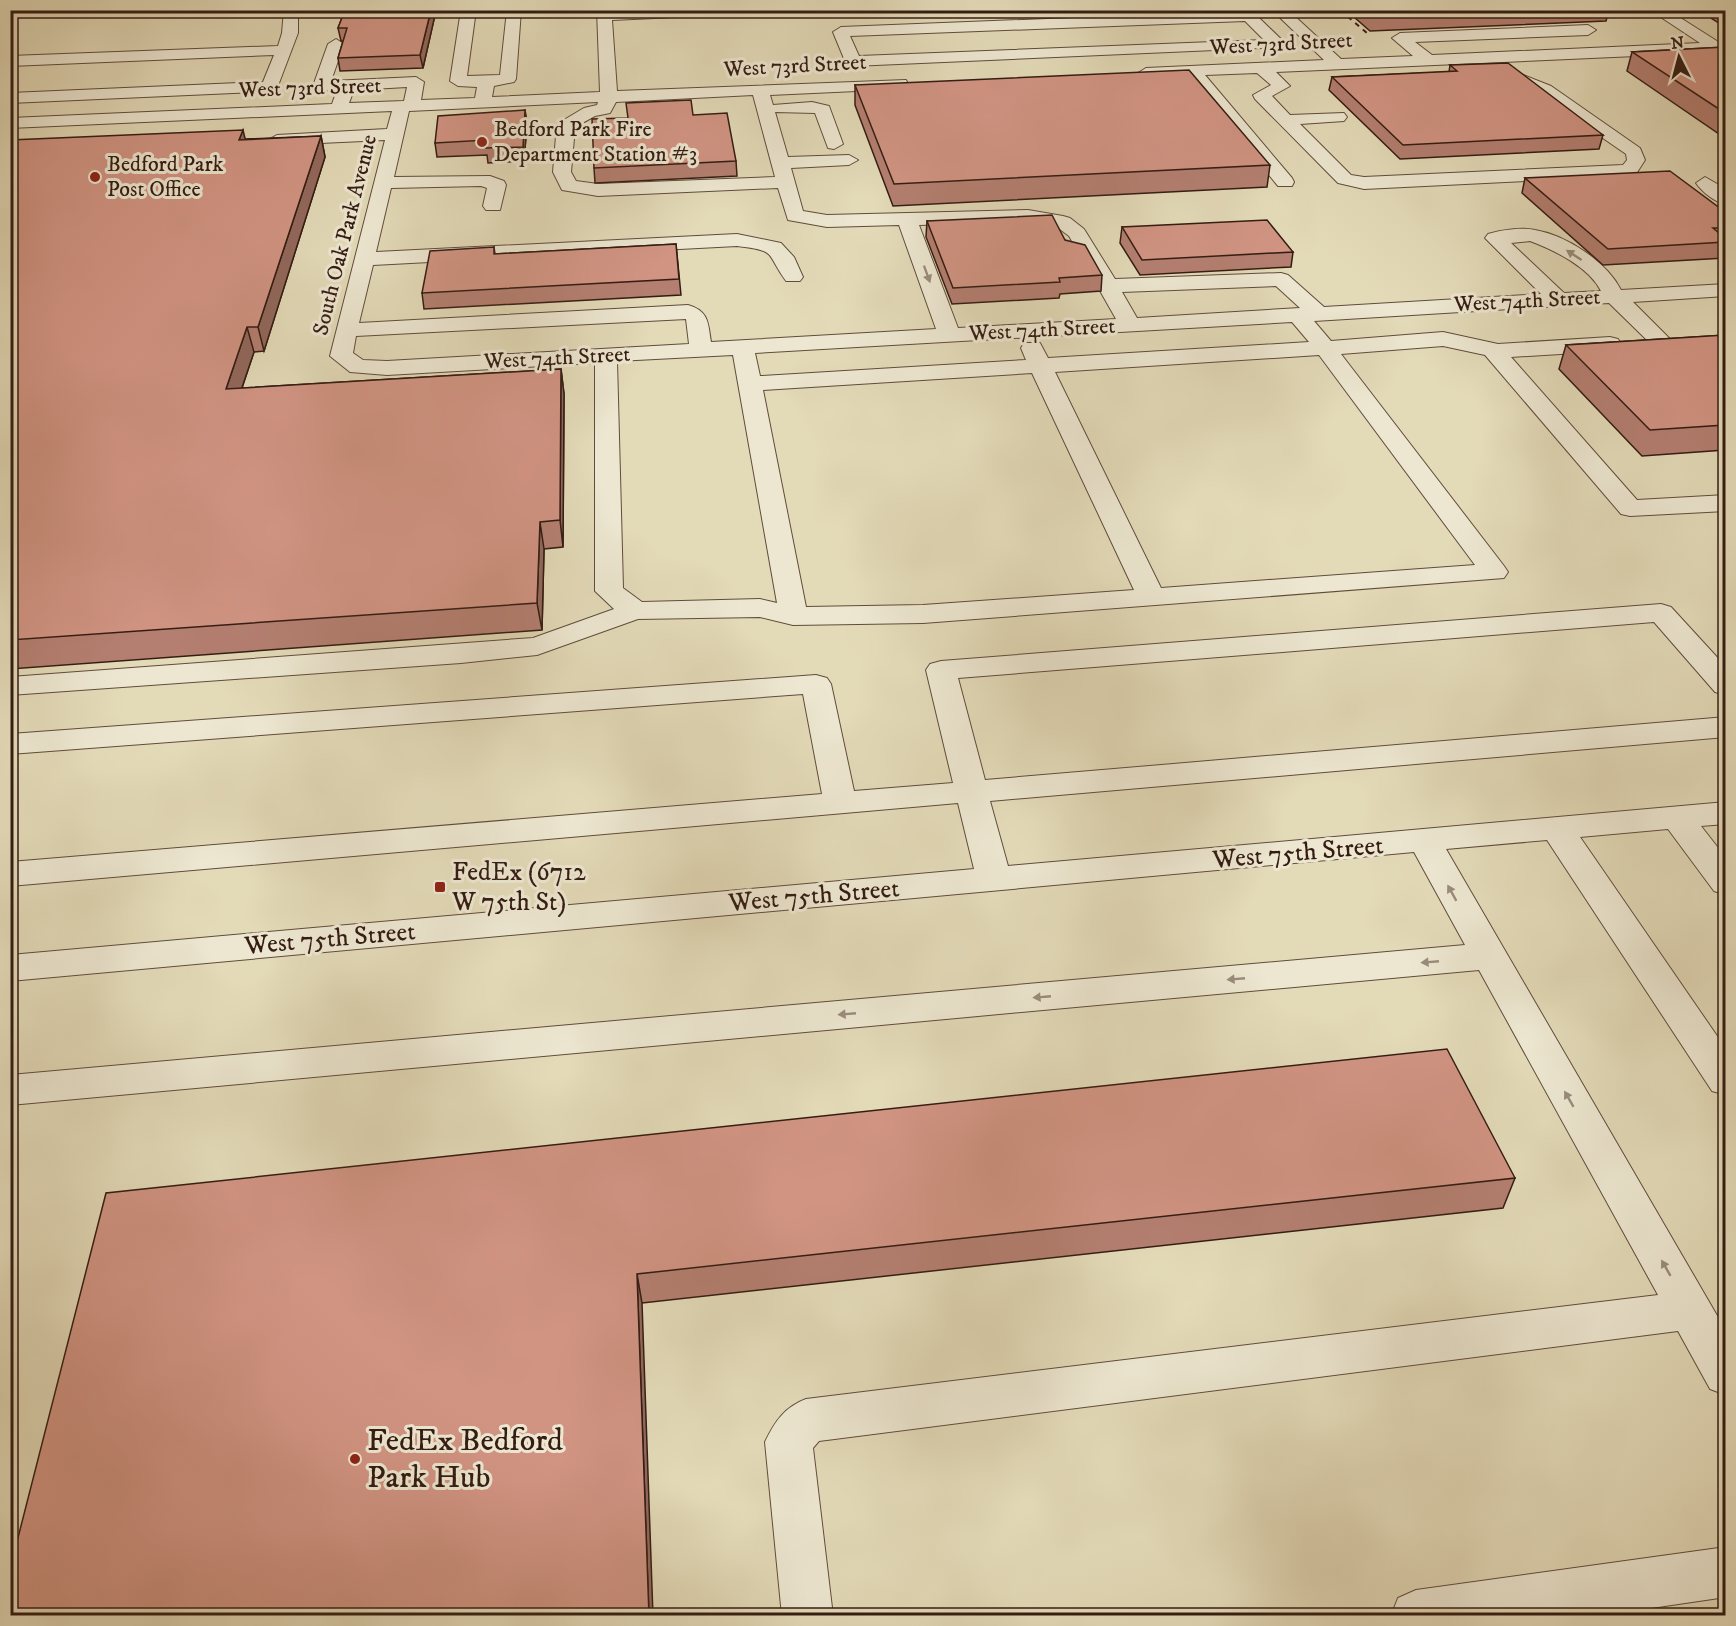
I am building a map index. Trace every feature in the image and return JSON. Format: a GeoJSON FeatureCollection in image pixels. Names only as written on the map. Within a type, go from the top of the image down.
{"type":"FeatureCollection","features":[{"type":"Feature","properties":{"kind":"street"},"geometry":{"type":"LineString","coordinates":[[10,13],[75,10]]}},
{"type":"Feature","properties":{"kind":"street"},"geometry":{"type":"LineString","coordinates":[[262,112],[290,33],[291,10]]}},
{"type":"Feature","properties":{"kind":"street"},"geometry":{"type":"LineString","coordinates":[[469,10],[458,81],[486,82],[508,79],[514,10]]}},
{"type":"Feature","properties":{"kind":"street"},"geometry":{"type":"LineString","coordinates":[[741,10],[604,13],[609,97],[604,110],[590,112],[566,124],[562,172],[569,186],[598,190],[785,182]]}},
{"type":"Feature","properties":{"kind":"street"},"geometry":{"type":"LineString","coordinates":[[1279,10],[1337,64]]}},
{"type":"Feature","properties":{"kind":"street"},"geometry":{"type":"LineString","coordinates":[[1657,10],[1723,49]]}},
{"type":"Feature","properties":{"kind":"street"},"geometry":{"type":"LineString","coordinates":[[1250,16],[1277,44],[963,57],[853,61],[841,32],[1250,16]]}},
{"type":"Feature","properties":{"kind":"street"},"geometry":{"type":"LineString","coordinates":[[1660,27],[1683,26]]}},
{"type":"Feature","properties":{"kind":"street"},"geometry":{"type":"LineString","coordinates":[[948,28],[971,72]]}},
{"type":"Feature","properties":{"kind":"street"},"geometry":{"type":"LineString","coordinates":[[1428,60],[1400,38],[1601,30]]}},
{"type":"Feature","properties":{"kind":"street"},"geometry":{"type":"LineString","coordinates":[[336,44],[321,86],[347,85],[339,109]]}},
{"type":"Feature","properties":{"kind":"street","name":"West 73rd Street"},"geometry":{"type":"LineString","coordinates":[[1124,74],[1723,49]]}},
{"type":"Feature","properties":{"kind":"street"},"geometry":{"type":"LineString","coordinates":[[10,61],[284,50]]}},
{"type":"Feature","properties":{"kind":"street"},"geometry":{"type":"LineString","coordinates":[[1529,56],[1554,74]]}},
{"type":"Feature","properties":{"kind":"street"},"geometry":{"type":"LineString","coordinates":[[1261,68],[1287,85],[1261,95],[1345,179],[1364,183],[1629,170],[1636,160],[1634,152],[1545,90],[1472,58]]}},
{"type":"Feature","properties":{"kind":"street"},"geometry":{"type":"LineString","coordinates":[[799,70],[828,87]]}},
{"type":"Feature","properties":{"kind":"street"},"geometry":{"type":"LineString","coordinates":[[1193,71],[1285,182]]}},
{"type":"Feature","properties":{"kind":"street"},"geometry":{"type":"LineString","coordinates":[[606,75],[629,75]]}},
{"type":"Feature","properties":{"kind":"street","name":"South Oak Park Avenue"},"geometry":{"type":"LineString","coordinates":[[347,85],[416,82],[395,134],[346,330],[341,356],[358,367]]}},
{"type":"Feature","properties":{"kind":"street"},"geometry":{"type":"LineString","coordinates":[[483,102],[486,82]]}},
{"type":"Feature","properties":{"kind":"street","name":"West 73rd Street"},"geometry":{"type":"LineString","coordinates":[[10,123],[609,97],[762,99],[828,87],[919,83]]}},
{"type":"Feature","properties":{"kind":"street"},"geometry":{"type":"LineString","coordinates":[[12,100],[270,87]]}},
{"type":"Feature","properties":{"kind":"street"},"geometry":{"type":"LineString","coordinates":[[834,144],[823,110],[762,99],[795,216],[827,221],[1028,216],[1063,222],[1077,233],[1130,324]]}},
{"type":"Feature","properties":{"kind":"street"},"geometry":{"type":"LineString","coordinates":[[187,133],[197,115]]}},
{"type":"Feature","properties":{"kind":"street"},"geometry":{"type":"LineString","coordinates":[[1292,126],[1342,123]]}},
{"type":"Feature","properties":{"kind":"street"},"geometry":{"type":"LineString","coordinates":[[258,140],[395,134]]}},
{"type":"Feature","properties":{"kind":"street"},"geometry":{"type":"LineString","coordinates":[[780,163],[849,160]]}},
{"type":"Feature","properties":{"kind":"street"},"geometry":{"type":"LineString","coordinates":[[382,183],[483,180],[497,185],[493,206]]}},
{"type":"Feature","properties":{"kind":"street"},"geometry":{"type":"LineString","coordinates":[[1705,183],[1725,199]]}},
{"type":"Feature","properties":{"kind":"street"},"geometry":{"type":"LineString","coordinates":[[907,219],[949,335]]}},
{"type":"Feature","properties":{"kind":"street"},"geometry":{"type":"LineString","coordinates":[[1558,299],[1495,238],[1532,235],[1554,243],[1583,261],[1606,282],[1614,296],[1671,340],[1494,351],[1630,508],[1725,503]]}},
{"type":"Feature","properties":{"kind":"street"},"geometry":{"type":"LineString","coordinates":[[364,259],[737,240],[774,246],[783,252],[793,277]]}},
{"type":"Feature","properties":{"kind":"street"},"geometry":{"type":"LineString","coordinates":[[10,686],[461,654],[537,646],[635,611],[760,608],[793,615],[923,614],[1494,572],[1324,348],[1308,314],[1281,279],[1109,286]]}},
{"type":"Feature","properties":{"kind":"street","name":"West 74th Street"},"geometry":{"type":"LineString","coordinates":[[358,367],[387,368],[1725,290]]}},
{"type":"Feature","properties":{"kind":"street"},"geometry":{"type":"LineString","coordinates":[[346,330],[688,312],[696,316],[701,349]]}},
{"type":"Feature","properties":{"kind":"street"},"geometry":{"type":"LineString","coordinates":[[528,320],[528,359]]}},
{"type":"Feature","properties":{"kind":"street"},"geometry":{"type":"LineString","coordinates":[[1023,331],[1151,597]]}},
{"type":"Feature","properties":{"kind":"street"},"geometry":{"type":"LineString","coordinates":[[750,384],[1443,339],[1499,351]]}},
{"type":"Feature","properties":{"kind":"street"},"geometry":{"type":"LineString","coordinates":[[743,347],[793,615]]}},
{"type":"Feature","properties":{"kind":"street"},"geometry":{"type":"LineString","coordinates":[[606,355],[609,591],[635,611]]}},
{"type":"Feature","properties":{"kind":"street"},"geometry":{"type":"LineString","coordinates":[[994,880],[940,670],[1661,613],[1725,686]]}},
{"type":"Feature","properties":{"kind":"street"},"geometry":{"type":"LineString","coordinates":[[10,744],[816,684],[840,804]]}},
{"type":"Feature","properties":{"kind":"street"},"geometry":{"type":"LineString","coordinates":[[10,874],[1725,727]]}},
{"type":"Feature","properties":{"kind":"street","name":"West 75th Street"},"geometry":{"type":"LineString","coordinates":[[10,968],[994,880],[1429,851],[1557,829],[1725,813]]}},
{"type":"Feature","properties":{"kind":"street"},"geometry":{"type":"LineString","coordinates":[[1677,817],[1725,883]]}},
{"type":"Feature","properties":{"kind":"street"},"geometry":{"type":"LineString","coordinates":[[1557,829],[1725,1080]]}},
{"type":"Feature","properties":{"kind":"street"},"geometry":{"type":"LineString","coordinates":[[1429,851],[1725,1374]]}},
{"type":"Feature","properties":{"kind":"street"},"geometry":{"type":"LineString","coordinates":[[10,1090],[1488,956]]}},
{"type":"Feature","properties":{"kind":"street"},"geometry":{"type":"LineString","coordinates":[[808,1616],[789,1442],[806,1421],[1690,1310]]}},
{"type":"Feature","properties":{"kind":"street"},"geometry":{"type":"LineString","coordinates":[[1416,1616],[1725,1572]]}},
{"type":"Feature","properties":{"kind":"building"},"geometry":{"type":"Polygon","coordinates":[[[345,10],[431,10],[420,55],[338,58],[347,28],[338,28],[345,10]]]}},
{"type":"Feature","properties":{"kind":"building"},"geometry":{"type":"Polygon","coordinates":[[[1371,10],[1414,10],[1373,12],[1371,10]]]}},
{"type":"Feature","properties":{"kind":"building"},"geometry":{"type":"Polygon","coordinates":[[[1725,47],[1725,113],[1632,52],[1725,47]]]}},
{"type":"Feature","properties":{"kind":"building"},"geometry":{"type":"Polygon","coordinates":[[[1508,63],[1603,135],[1403,145],[1332,77],[1457,71],[1450,65],[1508,63]]]}},
{"type":"Feature","properties":{"kind":"building"},"geometry":{"type":"Polygon","coordinates":[[[1189,70],[1270,165],[894,184],[855,85],[1189,70]]]}},
{"type":"Feature","properties":{"kind":"building"},"geometry":{"type":"Polygon","coordinates":[[[691,100],[693,115],[727,113],[736,161],[594,168],[592,119],[628,118],[626,103],[691,100]]]}},
{"type":"Feature","properties":{"kind":"building"},"geometry":{"type":"Polygon","coordinates":[[[525,110],[523,147],[486,148],[487,140],[435,143],[438,116],[525,110]]]}},
{"type":"Feature","properties":{"kind":"building"},"geometry":{"type":"Polygon","coordinates":[[[243,130],[239,140],[321,136],[258,327],[247,327],[226,389],[561,369],[560,520],[540,522],[537,603],[10,640],[10,140],[243,130]]]}},
{"type":"Feature","properties":{"kind":"building"},"geometry":{"type":"Polygon","coordinates":[[[1670,171],[1725,212],[1725,228],[1713,228],[1725,238],[1725,242],[1608,249],[1525,178],[1670,171]]]}},
{"type":"Feature","properties":{"kind":"building"},"geometry":{"type":"Polygon","coordinates":[[[1052,215],[1065,240],[1085,245],[1102,275],[1059,278],[1060,282],[953,288],[927,221],[1052,215]]]}},
{"type":"Feature","properties":{"kind":"building"},"geometry":{"type":"Polygon","coordinates":[[[1267,220],[1293,252],[1142,260],[1122,227],[1267,220]]]}},
{"type":"Feature","properties":{"kind":"building"},"geometry":{"type":"Polygon","coordinates":[[[676,244],[679,279],[422,293],[430,251],[494,247],[494,254],[676,244]]]}},
{"type":"Feature","properties":{"kind":"building"},"geometry":{"type":"Polygon","coordinates":[[[1725,335],[1725,425],[1650,430],[1566,345],[1725,335]]]}},
{"type":"Feature","properties":{"kind":"building","name":"FedEx Bedford Park Hub"},"geometry":{"type":"Polygon","coordinates":[[[1447,1049],[1515,1178],[637,1274],[649,1616],[10,1616],[10,1569],[106,1193],[1447,1049]]]}},
{"type":"Feature","properties":{"kind":"railway"},"geometry":{"type":"LineString","coordinates":[[1340,10],[1367,33]]}},
{"type":"Feature","properties":{"kind":"place","name":"Bedford Park Fire Department Station #3"},"geometry":{"type":"Point","coordinates":[482,142]}},
{"type":"Feature","properties":{"kind":"place","name":"Bedford Park Post Office"},"geometry":{"type":"Point","coordinates":[95,177]}},
{"type":"Feature","properties":{"kind":"place","name":"FedEx (6712 W 75th St)"},"geometry":{"type":"Point","coordinates":[440,887]}},
{"type":"Feature","properties":{"kind":"place","name":"FedEx Bedford Park Hub"},"geometry":{"type":"Point","coordinates":[355,1459]}}]}
